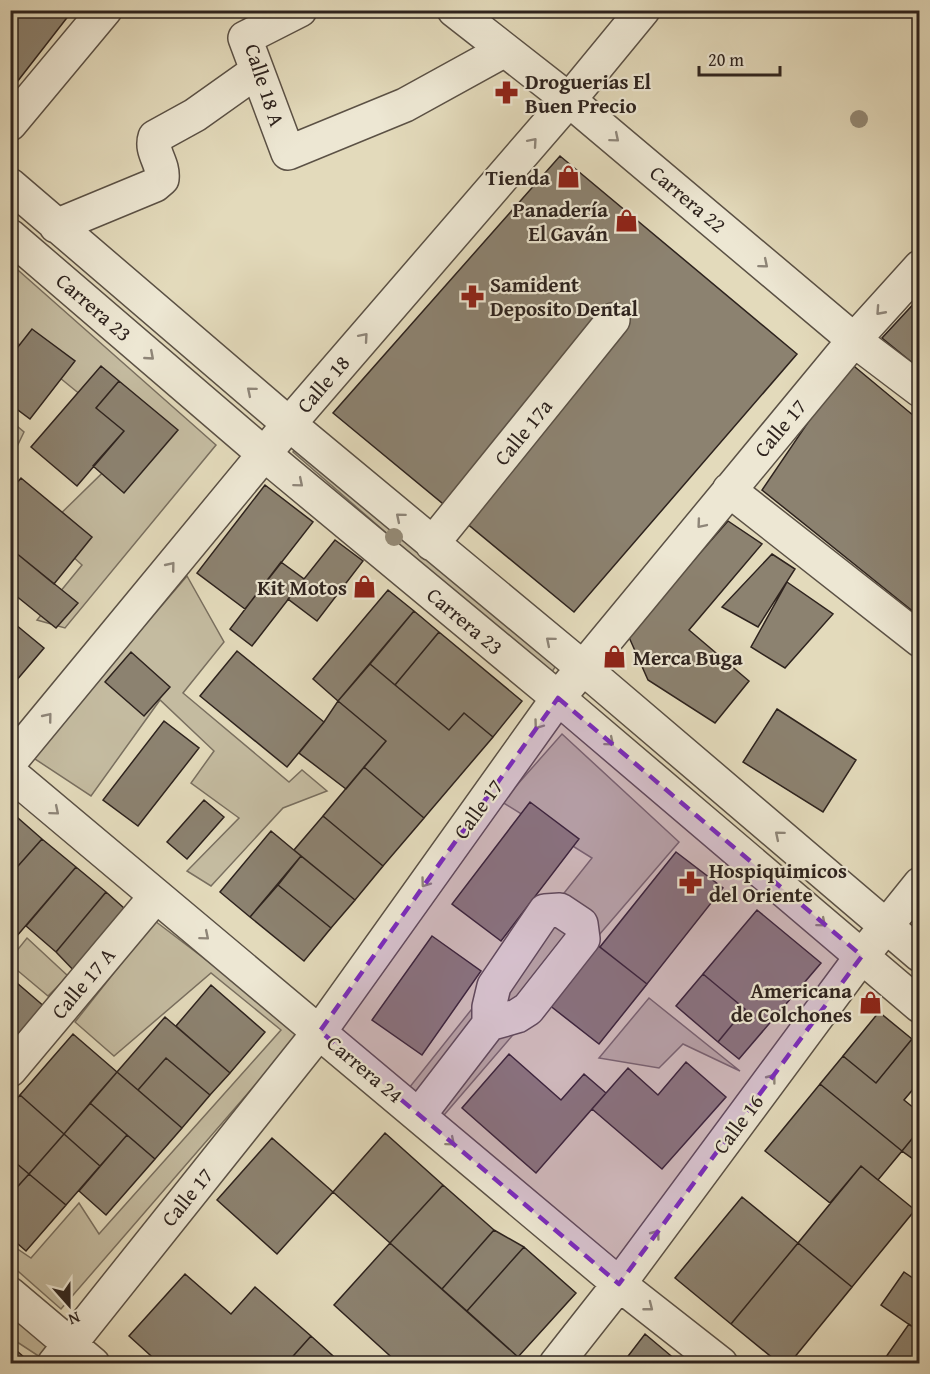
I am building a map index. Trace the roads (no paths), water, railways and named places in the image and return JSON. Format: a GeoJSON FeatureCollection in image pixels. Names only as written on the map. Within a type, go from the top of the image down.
{"type":"FeatureCollection","features":[{"type":"Feature","properties":{"kind":"street"},"geometry":{"type":"LineString","coordinates":[[10,124],[105,10]]}},
{"type":"Feature","properties":{"kind":"street","name":"Calle 18 A"},"geometry":{"type":"LineString","coordinates":[[300,10],[245,38],[288,153],[405,105],[505,50]]}},
{"type":"Feature","properties":{"kind":"street","name":"Carrera 22"},"geometry":{"type":"LineString","coordinates":[[454,10],[569,100],[854,340],[920,390]]}},
{"type":"Feature","properties":{"kind":"street","name":"Calle 18"},"geometry":{"type":"LineString","coordinates":[[10,762],[289,424],[569,100],[643,10]]}},
{"type":"Feature","properties":{"kind":"street"},"geometry":{"type":"LineString","coordinates":[[56,226],[155,185],[162,179],[163,172],[153,150],[155,137],[195,115],[257,71]]}},
{"type":"Feature","properties":{"kind":"street","name":"Carrera 23"},"geometry":{"type":"LineString","coordinates":[[10,185],[289,424],[582,667],[920,955]]}},
{"type":"Feature","properties":{"kind":"street","name":"Carrera 23"},"geometry":{"type":"LineString","coordinates":[[10,236],[264,454],[558,698],[920,1006]]}},
{"type":"Feature","properties":{"kind":"street","name":"Calle 17"},"geometry":{"type":"LineString","coordinates":[[72,1357],[320,1031],[582,667],[854,340],[920,267]]}},
{"type":"Feature","properties":{"kind":"street","name":"Calle 17a"},"geometry":{"type":"LineString","coordinates":[[432,543],[613,320]]}},
{"type":"Feature","properties":{"kind":"street"},"geometry":{"type":"LineString","coordinates":[[729,490],[920,640]]}},
{"type":"Feature","properties":{"kind":"street","name":"Carrera 24"},"geometry":{"type":"LineString","coordinates":[[10,773],[619,1284],[721,1364]]}},
{"type":"Feature","properties":{"kind":"street","name":"Calle 16"},"geometry":{"type":"LineString","coordinates":[[556,1364],[619,1284],[862,956],[920,884]]}},
{"type":"Feature","properties":{"kind":"street","name":"Calle 17 A"},"geometry":{"type":"LineString","coordinates":[[10,1070],[156,896]]}},
{"type":"Feature","properties":{"kind":"street"},"geometry":{"type":"LineString","coordinates":[[420,1115],[489,1024]]}},
{"type":"Feature","properties":{"kind":"street"},"geometry":{"type":"LineString","coordinates":[[10,1294],[72,1357]]}},
{"type":"Feature","properties":{"kind":"place","name":"Droguerias El Buen Precio"},"geometry":{"type":"Point","coordinates":[507,93]}},
{"type":"Feature","properties":{"kind":"place","name":"Tienda"},"geometry":{"type":"Point","coordinates":[568,177]}},
{"type":"Feature","properties":{"kind":"place","name":"Panadería El Gaván"},"geometry":{"type":"Point","coordinates":[626,221]}},
{"type":"Feature","properties":{"kind":"place","name":"Samident Deposito Dental"},"geometry":{"type":"Point","coordinates":[472,296]}},
{"type":"Feature","properties":{"kind":"place","name":"Kit Motos"},"geometry":{"type":"Point","coordinates":[365,587]}},
{"type":"Feature","properties":{"kind":"place","name":"Merca Buga"},"geometry":{"type":"Point","coordinates":[615,657]}},
{"type":"Feature","properties":{"kind":"place","name":"Hospiquimicos del Oriente"},"geometry":{"type":"Point","coordinates":[691,882]}},
{"type":"Feature","properties":{"kind":"place","name":"Americana de Colchones"},"geometry":{"type":"Point","coordinates":[870,1002]}}]}
